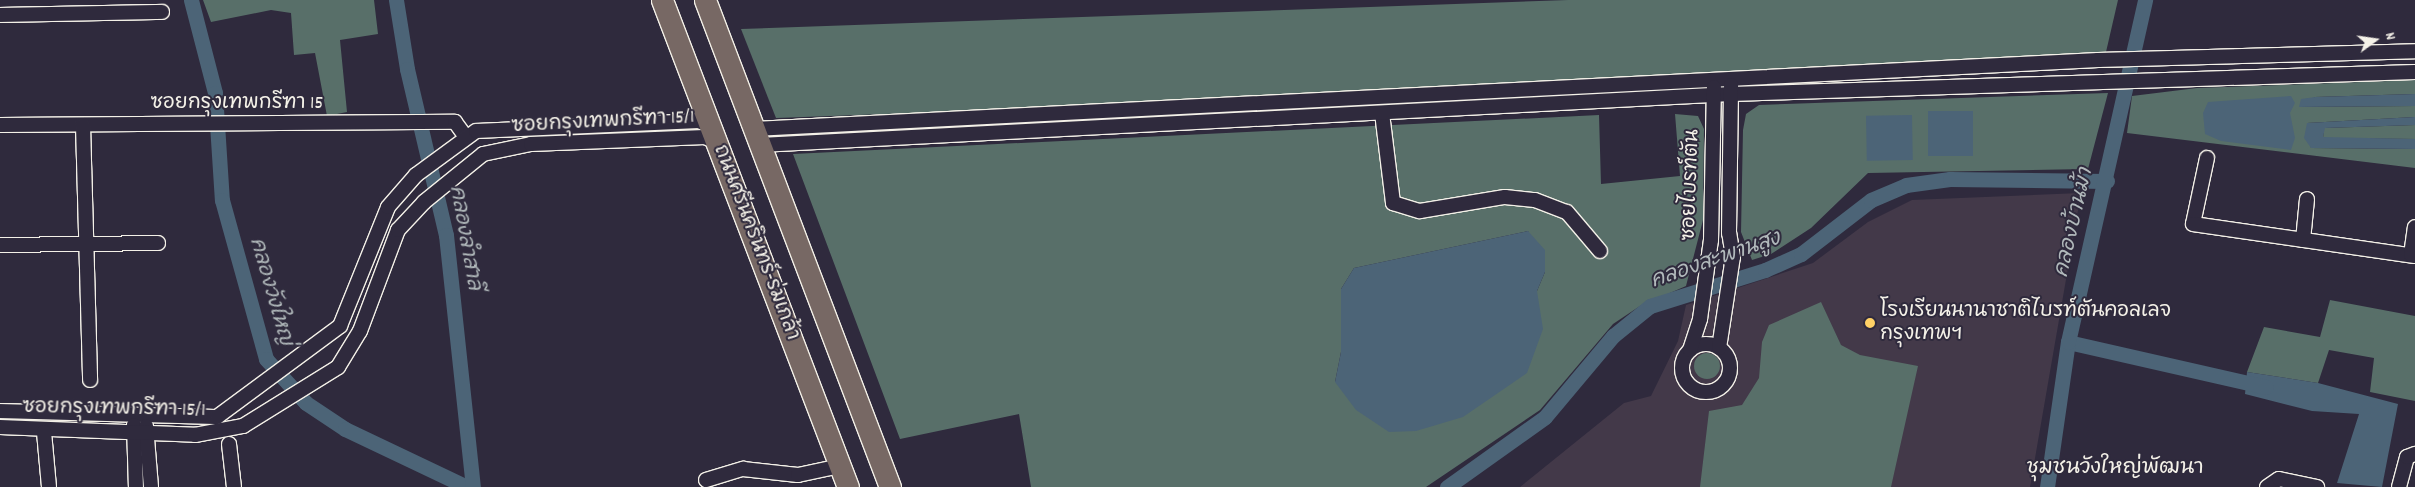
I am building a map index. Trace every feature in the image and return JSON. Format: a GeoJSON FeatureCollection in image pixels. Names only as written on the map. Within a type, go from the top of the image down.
{"type":"FeatureCollection","features":[{"type":"Feature","properties":{"kind":"main road","name":"ถนนศรีนครินทร์-ร่มเกล้า"},"geometry":{"type":"LineString","coordinates":[[662,0],[848,487]]}},
{"type":"Feature","properties":{"kind":"main road","name":"ถนนศรีนครินทร์-ร่มเกล้า"},"geometry":{"type":"LineString","coordinates":[[705,0],[890,487]]}},
{"type":"Feature","properties":{"kind":"street"},"geometry":{"type":"LineString","coordinates":[[0,15],[162,12]]}},
{"type":"Feature","properties":{"kind":"street"},"geometry":{"type":"LineString","coordinates":[[757,137],[1731,78],[2051,66],[2098,60],[2415,51]]}},
{"type":"Feature","properties":{"kind":"street"},"geometry":{"type":"LineString","coordinates":[[757,137],[1382,113],[1731,94],[2100,85],[2415,72]]}},
{"type":"Feature","properties":{"kind":"street","name":"ซอยไบรท์ตัน"},"geometry":{"type":"LineString","coordinates":[[1714,79],[1712,240],[1704,293],[1690,350],[1682,364],[1683,376],[1690,387],[1705,393],[1720,389],[1730,377],[1730,362],[1719,348],[1728,306],[1733,256],[1729,233],[1731,78]]}},
{"type":"Feature","properties":{"kind":"street"},"geometry":{"type":"LineString","coordinates":[[1382,113],[1393,203],[1420,211],[1505,197],[1535,200],[1567,212],[1600,251]]}},
{"type":"Feature","properties":{"kind":"street","name":"ซอยกรุงเทพกรีฑา 15/1"},"geometry":{"type":"LineString","coordinates":[[0,411],[139,417],[217,416],[243,401],[340,326],[381,218],[416,175],[445,150],[476,131],[699,121],[713,134],[705,138],[506,147],[483,154],[424,202],[398,230],[360,331],[338,367],[262,417],[224,431],[140,434],[0,427]]}},
{"type":"Feature","properties":{"kind":"street","name":"ซอยกรุงเทพกรีฑา 15"},"geometry":{"type":"LineString","coordinates":[[0,125],[443,125],[455,122],[466,137]]}},
{"type":"Feature","properties":{"kind":"street"},"geometry":{"type":"LineString","coordinates":[[84,125],[90,380]]}},
{"type":"Feature","properties":{"kind":"street"},"geometry":{"type":"LineString","coordinates":[[2207,158],[2193,224],[2413,255],[2415,228]]}},
{"type":"Feature","properties":{"kind":"street"},"geometry":{"type":"LineString","coordinates":[[2303,240],[2307,200]]}},
{"type":"Feature","properties":{"kind":"street"},"geometry":{"type":"LineString","coordinates":[[0,245],[158,243]]}},
{"type":"Feature","properties":{"kind":"street"},"geometry":{"type":"LineString","coordinates":[[1690,350],[1706,344],[1719,348]]}},
{"type":"Feature","properties":{"kind":"street"},"geometry":{"type":"LineString","coordinates":[[136,487],[140,434],[139,417]]}},
{"type":"Feature","properties":{"kind":"street"},"geometry":{"type":"LineString","coordinates":[[44,432],[49,487]]}},
{"type":"Feature","properties":{"kind":"street"},"geometry":{"type":"LineString","coordinates":[[140,434],[151,487]]}},
{"type":"Feature","properties":{"kind":"street"},"geometry":{"type":"LineString","coordinates":[[229,444],[234,487]]}},
{"type":"Feature","properties":{"kind":"street"},"geometry":{"type":"LineString","coordinates":[[2399,487],[2407,457],[2415,454]]}},
{"type":"Feature","properties":{"kind":"street"},"geometry":{"type":"LineString","coordinates":[[706,480],[743,469],[798,475],[840,466]]}},
{"type":"Feature","properties":{"kind":"street"},"geometry":{"type":"LineString","coordinates":[[2267,487],[2279,479],[2317,487]]}},
{"type":"Feature","properties":{"kind":"shaded area","name":"โรงเรียนนานาชาติไบรท์ตันคอลเลจ กรุงเทพฯ"},"geometry":{"type":"Polygon","coordinates":[[[2081,193],[2030,487],[1520,487],[1624,403],[1651,396],[1678,341],[1686,305],[1813,263],[1868,222],[1912,200],[2081,193]]]}},
{"type":"Feature","properties":{"kind":"green space"},"geometry":{"type":"Polygon","coordinates":[[[203,0],[374,0],[378,34],[340,40],[347,112],[327,116],[315,53],[294,55],[291,13],[271,10],[211,22],[203,0]]]}},
{"type":"Feature","properties":{"kind":"green space"},"geometry":{"type":"Polygon","coordinates":[[[1568,0],[2118,0],[2106,52],[1215,102],[776,118],[741,29],[1568,0]]]}},
{"type":"Feature","properties":{"kind":"green space"},"geometry":{"type":"Polygon","coordinates":[[[2415,80],[2415,94],[2315,97],[2300,107],[2415,106],[2415,117],[2307,123],[2311,148],[2415,149],[2415,168],[2127,133],[2132,96],[2197,88],[2415,80]]]}},
{"type":"Feature","properties":{"kind":"green space"},"geometry":{"type":"Polygon","coordinates":[[[2108,93],[2088,169],[1868,173],[1811,228],[1771,254],[1752,260],[1741,232],[1743,130],[1746,114],[1759,105],[2108,93]]]}},
{"type":"Feature","properties":{"kind":"green space"},"geometry":{"type":"Polygon","coordinates":[[[1675,114],[1698,116],[1704,129],[1703,220],[1686,286],[1640,306],[1613,324],[1540,410],[1426,487],[1031,487],[1019,414],[900,439],[793,154],[1599,115],[1601,184],[1680,176],[1675,114]],[[1528,231],[1354,268],[1341,289],[1341,352],[1335,382],[1537,291],[1545,272],[1528,231]]]}},
{"type":"Feature","properties":{"kind":"green space"},"geometry":{"type":"Polygon","coordinates":[[[2415,125],[2415,139],[2323,138],[2324,128],[2415,125]]]}},
{"type":"Feature","properties":{"kind":"green space"},"geometry":{"type":"Polygon","coordinates":[[[2330,300],[2415,316],[2415,401],[2370,392],[2374,358],[2329,350],[2318,383],[2247,372],[2264,327],[2320,337],[2330,300]]]}},
{"type":"Feature","properties":{"kind":"green space"},"geometry":{"type":"Polygon","coordinates":[[[1821,302],[1841,345],[1860,355],[1918,366],[1891,487],[1700,487],[1709,411],[1742,405],[1759,378],[1762,342],[1769,325],[1821,302]]]}},
{"type":"Feature","properties":{"kind":"green space"},"geometry":{"type":"Polygon","coordinates":[[[1707,353],[1716,357],[1720,366],[1716,375],[1707,379],[1698,375],[1694,366],[1698,357],[1707,353]]]}},
{"type":"Feature","properties":{"kind":"water"},"geometry":{"type":"Polygon","coordinates":[[[2415,94],[2415,106],[2299,107],[2301,99],[2315,97],[2415,94]]]}},
{"type":"Feature","properties":{"kind":"water"},"geometry":{"type":"Polygon","coordinates":[[[2291,96],[2295,103],[2290,113],[2295,138],[2291,150],[2221,141],[2205,134],[2203,113],[2208,102],[2291,96]]]}},
{"type":"Feature","properties":{"kind":"water"},"geometry":{"type":"Polygon","coordinates":[[[1928,111],[1973,111],[1973,156],[1928,156],[1928,111]]]}},
{"type":"Feature","properties":{"kind":"water"},"geometry":{"type":"Polygon","coordinates":[[[1912,115],[1913,160],[1867,161],[1866,116],[1912,115]]]}},
{"type":"Feature","properties":{"kind":"water"},"geometry":{"type":"Polygon","coordinates":[[[2415,117],[2415,125],[2325,128],[2323,137],[2415,139],[2415,149],[2311,148],[2304,138],[2307,123],[2415,117]]]}},
{"type":"Feature","properties":{"kind":"water"},"geometry":{"type":"Polygon","coordinates":[[[1528,231],[1545,250],[1545,272],[1537,291],[1543,329],[1527,373],[1463,417],[1416,431],[1389,432],[1356,410],[1335,382],[1341,352],[1341,289],[1354,268],[1528,231]]]}},
{"type":"Feature","properties":{"kind":"water"},"geometry":{"type":"Polygon","coordinates":[[[2247,372],[2318,383],[2398,404],[2382,487],[2337,483],[2359,414],[2312,411],[2245,394],[2247,372]]]}},
{"type":"Feature","properties":{"kind":"waterway","name":"คลองวังใหญ่"},"geometry":{"type":"LineString","coordinates":[[191,0],[215,93],[222,200],[266,359],[306,403],[345,429],[467,487]]}},
{"type":"Feature","properties":{"kind":"waterway","name":"คลองลำสาลี"},"geometry":{"type":"LineString","coordinates":[[396,0],[407,69],[446,235],[473,487]]}},
{"type":"Feature","properties":{"kind":"waterway","name":"คลองบ้านม้า"},"geometry":{"type":"LineString","coordinates":[[2047,487],[2068,342],[2145,0]]}},
{"type":"Feature","properties":{"kind":"waterway","name":"คลองสะพานสูง"},"geometry":{"type":"LineString","coordinates":[[1447,487],[1545,417],[1613,336],[1650,306],[1765,270],[1801,254],[1871,200],[1906,185],[1950,179],[2107,181]]}},
{"type":"Feature","properties":{"kind":"waterway"},"geometry":{"type":"LineString","coordinates":[[2068,342],[2266,387]]}},
{"type":"Feature","properties":{"kind":"place","name":"โรงเรียนนานาชาติไบรท์ตันคอลเลจ กรุงเทพฯ"},"geometry":{"type":"Point","coordinates":[1870,323]}},
{"type":"Feature","properties":{"kind":"district","name":"ชุมชนวังใหญ่พัฒนา"},"geometry":{"type":"Point","coordinates":[2115,469]}}]}
